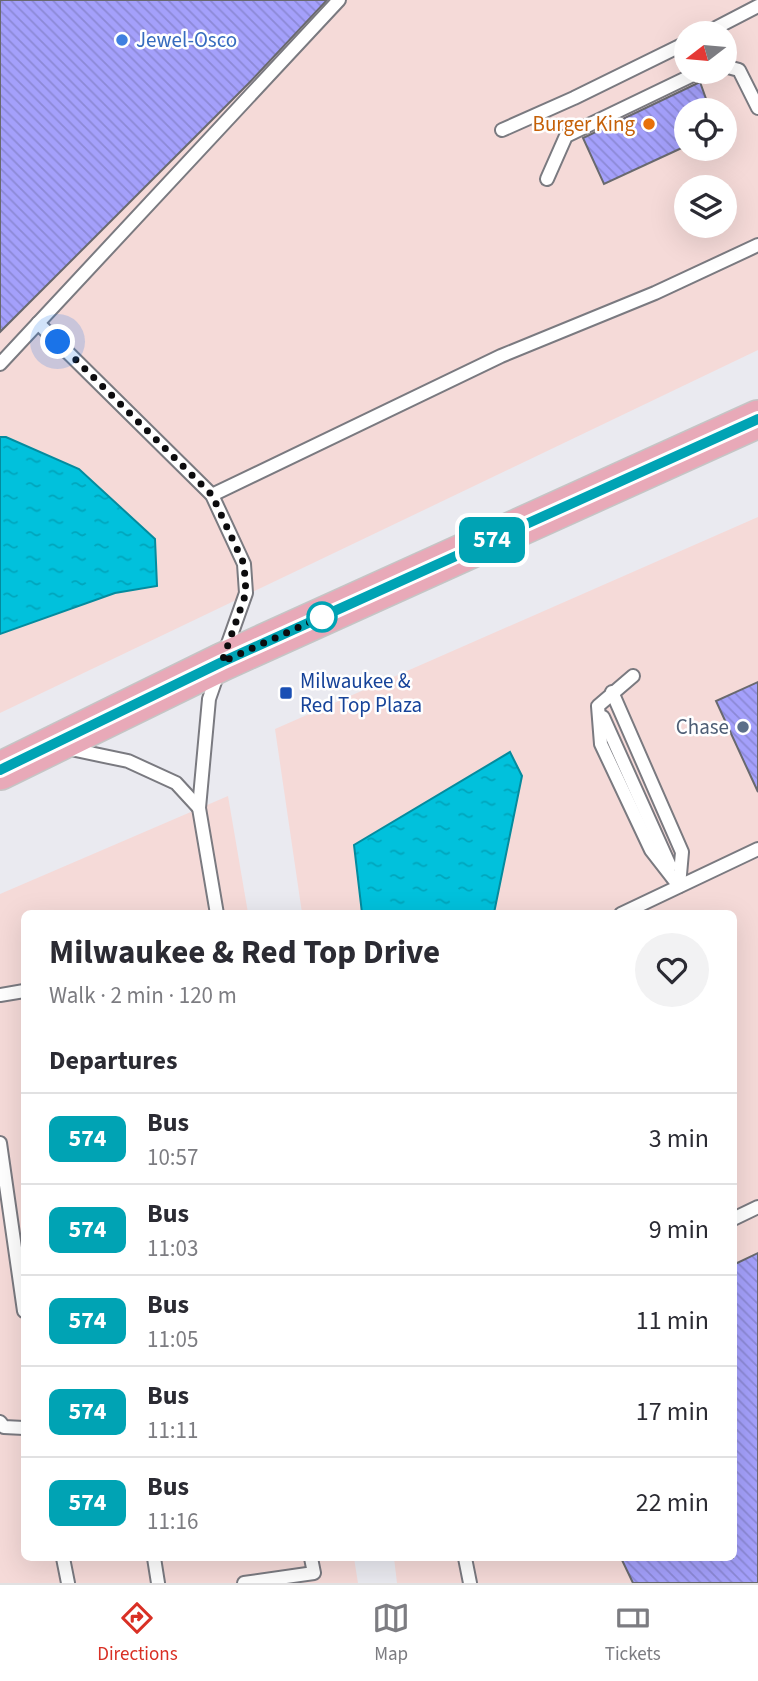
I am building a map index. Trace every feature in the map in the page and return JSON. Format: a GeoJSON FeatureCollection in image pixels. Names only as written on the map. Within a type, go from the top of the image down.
{"type":"FeatureCollection","features":[{"type":"Feature","properties":{"kind":"main road"},"geometry":{"type":"LineString","coordinates":[[0,771],[222,662],[758,419]]}},
{"type":"Feature","properties":{"kind":"lane"},"geometry":{"type":"LineString","coordinates":[[0,363],[339,0]]}},
{"type":"Feature","properties":{"kind":"lane"},"geometry":{"type":"LineString","coordinates":[[729,21],[758,6]]}},
{"type":"Feature","properties":{"kind":"lane"},"geometry":{"type":"LineString","coordinates":[[502,130],[674,49]]}},
{"type":"Feature","properties":{"kind":"lane"},"geometry":{"type":"LineString","coordinates":[[737,69],[758,108]]}},
{"type":"Feature","properties":{"kind":"lane"},"geometry":{"type":"LineString","coordinates":[[547,178],[566,136],[674,84]]}},
{"type":"Feature","properties":{"kind":"lane"},"geometry":{"type":"LineString","coordinates":[[212,495],[502,356],[655,293],[758,245]]}},
{"type":"Feature","properties":{"kind":"lane"},"geometry":{"type":"LineString","coordinates":[[38,323],[212,495],[244,564],[246,593],[209,699],[199,808],[216,910]]}},
{"type":"Feature","properties":{"kind":"lane"},"geometry":{"type":"LineString","coordinates":[[633,676],[598,706],[601,744],[651,850],[679,886]]}},
{"type":"Feature","properties":{"kind":"lane"},"geometry":{"type":"LineString","coordinates":[[612,692],[682,852],[679,886]]}},
{"type":"Feature","properties":{"kind":"lane"},"geometry":{"type":"LineString","coordinates":[[52,745],[128,761],[176,783],[199,808]]}},
{"type":"Feature","properties":{"kind":"lane"},"geometry":{"type":"LineString","coordinates":[[629,910],[758,849]]}},
{"type":"Feature","properties":{"kind":"lane"},"geometry":{"type":"LineString","coordinates":[[0,995],[21,992]]}},
{"type":"Feature","properties":{"kind":"lane"},"geometry":{"type":"LineString","coordinates":[[0,1143],[21,1290]]}},
{"type":"Feature","properties":{"kind":"lane"},"geometry":{"type":"LineString","coordinates":[[737,1217],[758,1207]]}},
{"type":"Feature","properties":{"kind":"lane"},"geometry":{"type":"LineString","coordinates":[[0,1422],[4,1427],[21,1428]]}},
{"type":"Feature","properties":{"kind":"lane"},"geometry":{"type":"LineString","coordinates":[[64,1561],[68,1583]]}},
{"type":"Feature","properties":{"kind":"lane"},"geometry":{"type":"LineString","coordinates":[[154,1561],[158,1583]]}},
{"type":"Feature","properties":{"kind":"lane"},"geometry":{"type":"LineString","coordinates":[[244,1583],[314,1573],[312,1561]]}},
{"type":"Feature","properties":{"kind":"lane"},"geometry":{"type":"LineString","coordinates":[[466,1561],[470,1583]]}},
{"type":"Feature","properties":{"kind":"shaded area"},"geometry":{"type":"Polygon","coordinates":[[[0,0],[758,0],[758,350],[0,713],[0,0]]]}},
{"type":"Feature","properties":{"kind":"shaded area"},"geometry":{"type":"Polygon","coordinates":[[[758,517],[758,1583],[397,1583],[394,1561],[737,1561],[737,910],[302,910],[275,729],[758,517]]]}},
{"type":"Feature","properties":{"kind":"shaded area"},"geometry":{"type":"Polygon","coordinates":[[[228,796],[247,910],[21,910],[21,1561],[354,1561],[358,1583],[0,1583],[0,894],[228,796]]]}},
{"type":"Feature","properties":{"kind":"water"},"geometry":{"type":"Polygon","coordinates":[[[0,437],[6,437],[79,469],[155,539],[157,586],[115,593],[0,634],[0,437]]]}},
{"type":"Feature","properties":{"kind":"water"},"geometry":{"type":"Polygon","coordinates":[[[510,752],[522,776],[495,910],[362,910],[354,845],[510,752]]]}},
{"type":"Feature","properties":{"kind":"building"},"geometry":{"type":"Polygon","coordinates":[[[0,0],[327,0],[250,82],[0,332],[0,0]]]}},
{"type":"Feature","properties":{"kind":"building","name":"Burger King"},"geometry":{"type":"Polygon","coordinates":[[[701,84],[706,98],[674,98],[674,152],[604,184],[583,138],[701,84]]]}},
{"type":"Feature","properties":{"kind":"building","name":"Chase"},"geometry":{"type":"Polygon","coordinates":[[[758,682],[758,792],[716,701],[758,682]]]}},
{"type":"Feature","properties":{"kind":"building"},"geometry":{"type":"Polygon","coordinates":[[[758,1253],[758,1583],[633,1583],[622,1561],[737,1561],[737,1263],[758,1253]]]}},
{"type":"Feature","properties":{"kind":"bus line","name":"574"},"geometry":{"type":"LineString","coordinates":[[0,770],[222,662],[758,419]]}},
{"type":"Feature","properties":{"kind":"place","name":"Jewel-Osco"},"geometry":{"type":"Point","coordinates":[122,40]}},
{"type":"Feature","properties":{"kind":"place","name":"Burger King"},"geometry":{"type":"Point","coordinates":[649,124]}},
{"type":"Feature","properties":{"kind":"place","name":"Milwaukee & Red Top Plaza"},"geometry":{"type":"Point","coordinates":[286,693]}},
{"type":"Feature","properties":{"kind":"place","name":"Chase"},"geometry":{"type":"Point","coordinates":[743,727]}},
{"type":"Feature","properties":{"kind":"route"},"geometry":{"type":"LineString","coordinates":[[58,342],[212,495],[244,564],[246,593],[222,662],[330,613],[322,617]]}}]}
